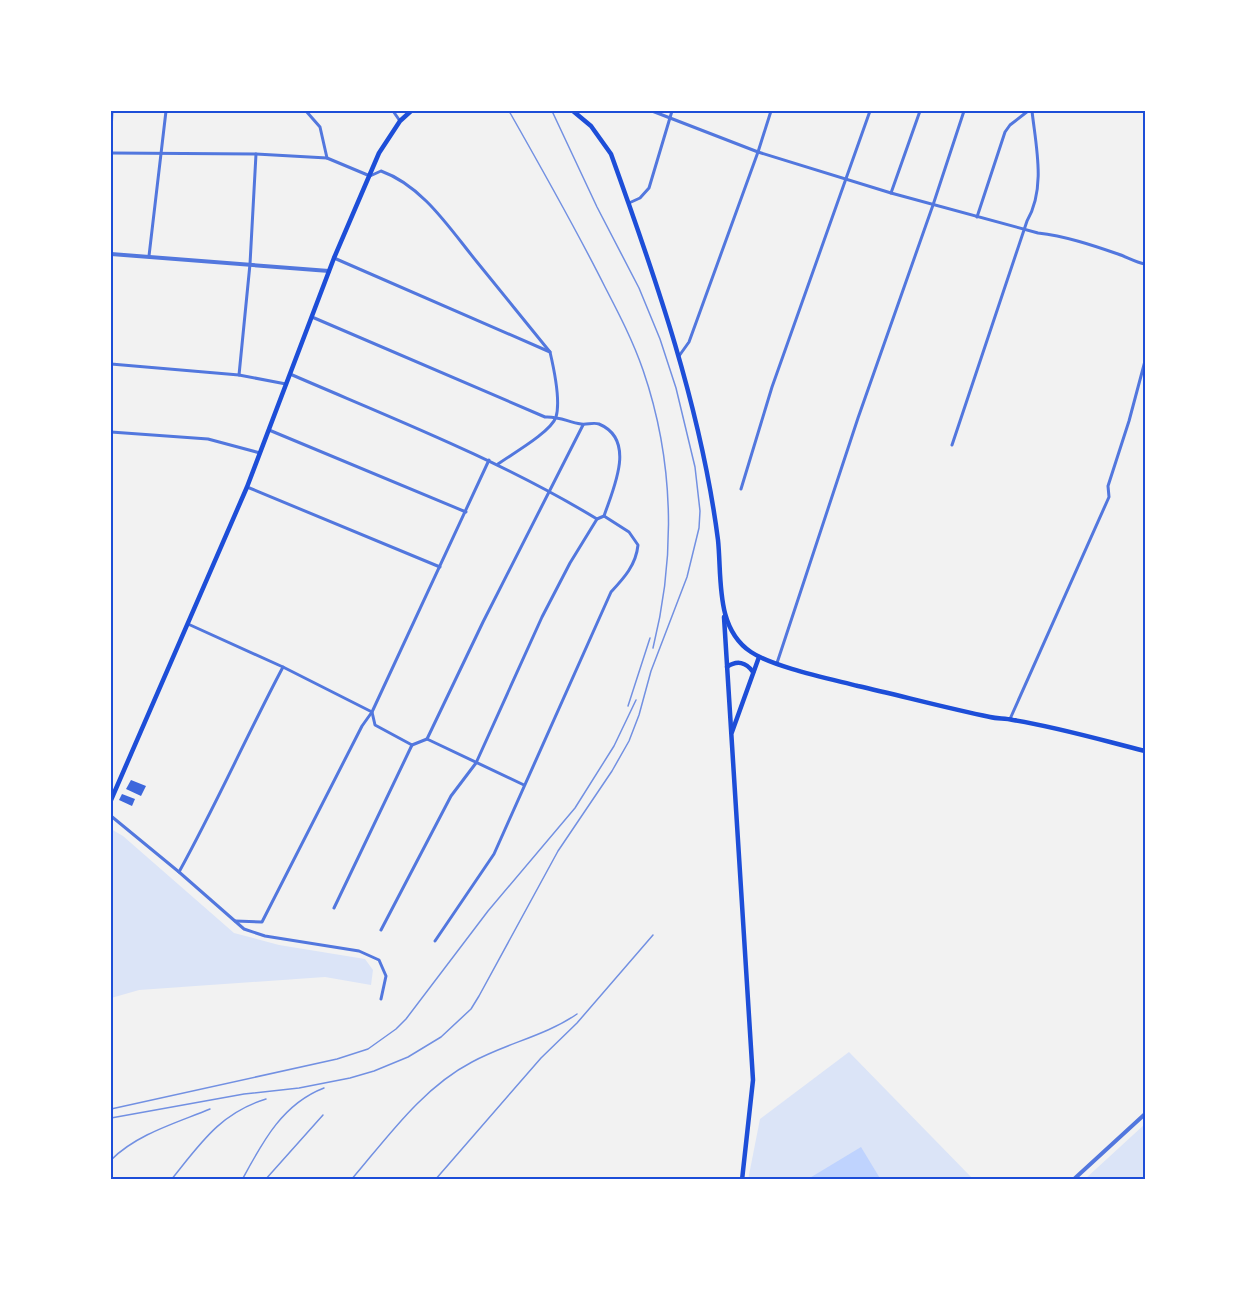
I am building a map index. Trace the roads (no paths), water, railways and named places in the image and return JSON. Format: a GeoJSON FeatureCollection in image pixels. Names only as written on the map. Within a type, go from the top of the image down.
{"type":"FeatureCollection","features":[{"type":"Feature","properties":{"kind":"main road"},"geometry":{"type":"LineString","coordinates":[[111,800],[247,487],[334,258],[379,153],[400,121],[411,111]]}},
{"type":"Feature","properties":{"kind":"main road"},"geometry":{"type":"LineString","coordinates":[[573,111],[591,126],[611,154],[678,356],[711,488],[723,606],[723,641],[727,667],[753,1080],[742,1180]]}},
{"type":"Feature","properties":{"kind":"main road"},"geometry":{"type":"LineString","coordinates":[[723,606],[730,629],[742,644],[759,657],[827,678],[947,708],[999,719],[1010,719],[1145,750]]}},
{"type":"Feature","properties":{"kind":"main road"},"geometry":{"type":"LineString","coordinates":[[731,734],[759,657]]}},
{"type":"Feature","properties":{"kind":"main road"},"geometry":{"type":"LineString","coordinates":[[727,667],[734,662],[741,663],[749,666],[753,672]]}},
{"type":"Feature","properties":{"kind":"street"},"geometry":{"type":"LineString","coordinates":[[111,132],[112,111]]}},
{"type":"Feature","properties":{"kind":"street"},"geometry":{"type":"LineString","coordinates":[[149,256],[166,111]]}},
{"type":"Feature","properties":{"kind":"street"},"geometry":{"type":"LineString","coordinates":[[306,111],[320,127],[327,158]]}},
{"type":"Feature","properties":{"kind":"street"},"geometry":{"type":"LineString","coordinates":[[393,111],[400,121]]}},
{"type":"Feature","properties":{"kind":"street"},"geometry":{"type":"LineString","coordinates":[[652,111],[758,152],[846,180],[1024,230],[1057,236],[1145,264]]}},
{"type":"Feature","properties":{"kind":"street"},"geometry":{"type":"LineString","coordinates":[[629,204],[640,198],[649,188],[672,111]]}},
{"type":"Feature","properties":{"kind":"street"},"geometry":{"type":"LineString","coordinates":[[678,356],[689,342],[771,111]]}},
{"type":"Feature","properties":{"kind":"street"},"geometry":{"type":"LineString","coordinates":[[741,489],[772,387],[870,111]]}},
{"type":"Feature","properties":{"kind":"street"},"geometry":{"type":"LineString","coordinates":[[891,193],[920,111]]}},
{"type":"Feature","properties":{"kind":"street"},"geometry":{"type":"LineString","coordinates":[[777,663],[858,418],[964,111]]}},
{"type":"Feature","properties":{"kind":"street"},"geometry":{"type":"LineString","coordinates":[[952,445],[1024,230],[1035,208],[1038,173],[1030,111],[1010,125],[1005,132],[977,217]]}},
{"type":"Feature","properties":{"kind":"street"},"geometry":{"type":"LineString","coordinates":[[111,153],[256,154],[327,158],[370,176],[381,171],[409,186],[436,212],[550,352],[557,382],[556,417],[543,432],[498,464]]}},
{"type":"Feature","properties":{"kind":"street"},"geometry":{"type":"LineString","coordinates":[[239,375],[250,264],[256,154]]}},
{"type":"Feature","properties":{"kind":"street"},"geometry":{"type":"LineString","coordinates":[[111,254],[329,271]]}},
{"type":"Feature","properties":{"kind":"street"},"geometry":{"type":"LineString","coordinates":[[334,258],[550,352]]}},
{"type":"Feature","properties":{"kind":"street"},"geometry":{"type":"LineString","coordinates":[[312,317],[545,417],[556,417],[583,424],[598,424],[612,432],[620,445],[617,478],[604,516],[597,519],[570,563],[542,617],[476,763],[451,796],[381,930]]}},
{"type":"Feature","properties":{"kind":"street"},"geometry":{"type":"LineString","coordinates":[[1010,719],[1109,497],[1108,486],[1145,361]]}},
{"type":"Feature","properties":{"kind":"street"},"geometry":{"type":"LineString","coordinates":[[111,364],[239,375],[286,384]]}},
{"type":"Feature","properties":{"kind":"street"},"geometry":{"type":"LineString","coordinates":[[290,374],[498,464],[550,490],[597,519]]}},
{"type":"Feature","properties":{"kind":"street"},"geometry":{"type":"LineString","coordinates":[[334,908],[412,745],[427,739],[583,424]]}},
{"type":"Feature","properties":{"kind":"street"},"geometry":{"type":"LineString","coordinates":[[269,430],[466,512]]}},
{"type":"Feature","properties":{"kind":"street"},"geometry":{"type":"LineString","coordinates":[[111,432],[208,439],[260,453]]}},
{"type":"Feature","properties":{"kind":"street"},"geometry":{"type":"LineString","coordinates":[[235,921],[262,922],[362,726],[372,712],[489,460]]}},
{"type":"Feature","properties":{"kind":"street"},"geometry":{"type":"LineString","coordinates":[[247,487],[440,567]]}},
{"type":"Feature","properties":{"kind":"street"},"geometry":{"type":"LineString","coordinates":[[435,940],[494,854],[611,592],[626,575],[637,556],[638,545],[629,532],[604,516]]}},
{"type":"Feature","properties":{"kind":"street"},"geometry":{"type":"LineString","coordinates":[[188,624],[283,667],[372,712]]}},
{"type":"Feature","properties":{"kind":"street"},"geometry":{"type":"LineString","coordinates":[[179,872],[211,815],[245,739],[283,667]]}},
{"type":"Feature","properties":{"kind":"street"},"geometry":{"type":"LineString","coordinates":[[372,712],[375,725],[412,745]]}},
{"type":"Feature","properties":{"kind":"street"},"geometry":{"type":"LineString","coordinates":[[427,739],[524,786]]}},
{"type":"Feature","properties":{"kind":"street"},"geometry":{"type":"LineString","coordinates":[[111,816],[244,929],[265,936],[359,951],[379,960],[386,976],[381,999]]}},
{"type":"Feature","properties":{"kind":"street"},"geometry":{"type":"LineString","coordinates":[[1073,1180],[1145,1114]]}},
{"type":"Feature","properties":{"kind":"water"},"geometry":{"type":"Polygon","coordinates":[[[861,1147],[881,1180],[808,1180],[808,1179],[861,1147]]]}},
{"type":"Feature","properties":{"kind":"railway"},"geometry":{"type":"LineString","coordinates":[[509,111],[621,317],[639,359],[653,404],[661,438],[668,508],[666,578],[653,648]]}},
{"type":"Feature","properties":{"kind":"railway"},"geometry":{"type":"LineString","coordinates":[[111,1118],[350,1078],[408,1057],[441,1037],[471,1009],[558,851],[612,771],[629,741],[651,671],[687,577],[699,528],[700,511],[695,467],[676,388],[660,339],[639,288],[597,207],[552,111]]}},
{"type":"Feature","properties":{"kind":"railway"},"geometry":{"type":"LineString","coordinates":[[628,706],[650,638]]}},
{"type":"Feature","properties":{"kind":"railway"},"geometry":{"type":"LineString","coordinates":[[111,1109],[337,1059],[368,1049],[396,1029],[488,911],[575,808],[614,746],[636,700]]}},
{"type":"Feature","properties":{"kind":"railway"},"geometry":{"type":"LineString","coordinates":[[435,1180],[541,1058],[577,1023],[653,935]]}},
{"type":"Feature","properties":{"kind":"railway"},"geometry":{"type":"LineString","coordinates":[[351,1180],[406,1115],[454,1073],[485,1055],[552,1028],[577,1014]]}},
{"type":"Feature","properties":{"kind":"railway"},"geometry":{"type":"LineString","coordinates":[[242,1180],[257,1152],[285,1114],[309,1095],[324,1088]]}},
{"type":"Feature","properties":{"kind":"railway"},"geometry":{"type":"LineString","coordinates":[[171,1180],[202,1142],[223,1121],[236,1112],[266,1099]]}},
{"type":"Feature","properties":{"kind":"railway"},"geometry":{"type":"LineString","coordinates":[[111,1160],[145,1136],[210,1109]]}},
{"type":"Feature","properties":{"kind":"railway"},"geometry":{"type":"LineString","coordinates":[[265,1180],[323,1115]]}}]}
